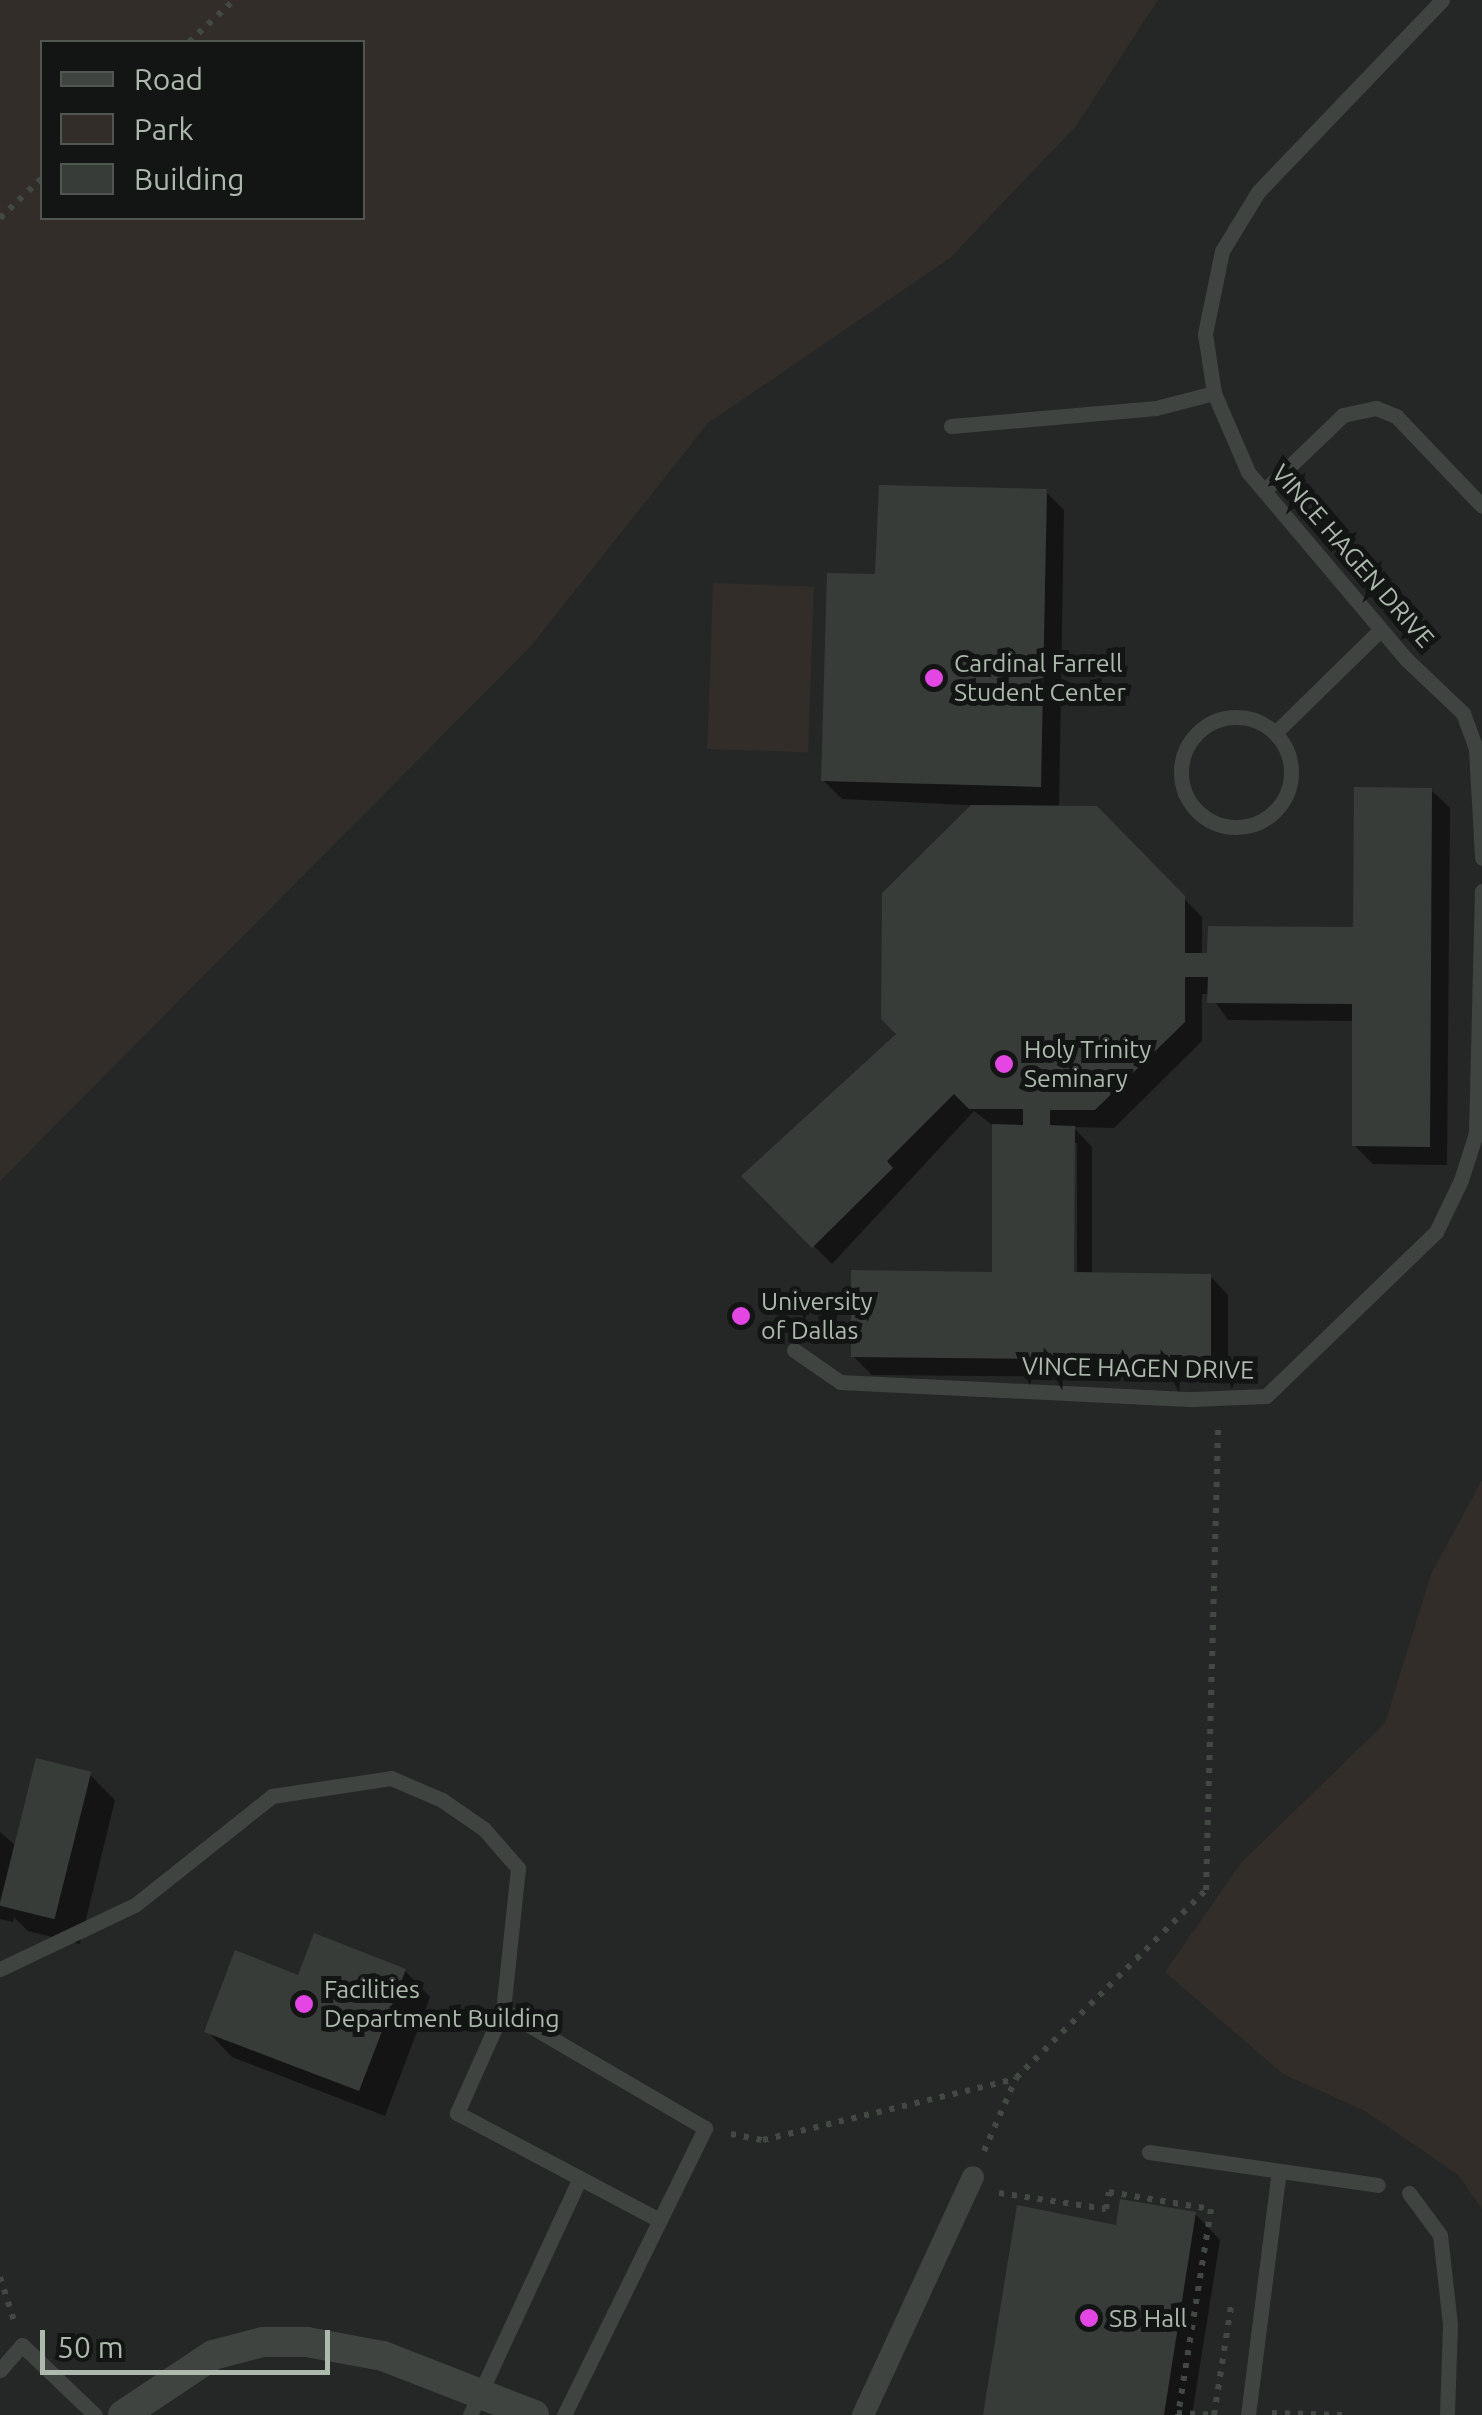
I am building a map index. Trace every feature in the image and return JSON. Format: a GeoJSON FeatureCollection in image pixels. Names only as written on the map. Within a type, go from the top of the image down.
{"type":"FeatureCollection","features":[{"type":"Feature","properties":{"kind":"street"},"geometry":{"type":"LineString","coordinates":[[864,2415],[970,2183]]}},
{"type":"Feature","properties":{"kind":"street"},"geometry":{"type":"LineString","coordinates":[[123,2415],[213,2355],[263,2342],[307,2342],[384,2356],[476,2403],[534,2415]]}},
{"type":"Feature","properties":{"kind":"lane","name":"VINCE HAGEN DRIVE"},"geometry":{"type":"LineString","coordinates":[[1442,0],[1258,192],[1222,251],[1205,334],[1214,393],[1248,472],[1380,630],[1463,712],[1480,775],[1482,858]]}},
{"type":"Feature","properties":{"kind":"lane"},"geometry":{"type":"LineString","coordinates":[[951,426],[1156,408],[1214,393]]}},
{"type":"Feature","properties":{"kind":"lane"},"geometry":{"type":"LineString","coordinates":[[1264,491],[1343,414],[1376,408],[1396,416],[1482,506]]}},
{"type":"Feature","properties":{"kind":"lane"},"geometry":{"type":"LineString","coordinates":[[1276,732],[1380,630]]}},
{"type":"Feature","properties":{"kind":"lane"},"geometry":{"type":"LineString","coordinates":[[1245,716],[1276,732],[1292,766],[1283,802],[1254,825],[1217,824],[1201,814],[1189,801],[1181,766],[1196,734],[1209,722],[1245,716]]}},
{"type":"Feature","properties":{"kind":"lane","name":"VINCE HAGEN DRIVE"},"geometry":{"type":"LineString","coordinates":[[794,1350],[840,1382],[1218,1398],[1266,1396],[1436,1232],[1476,1134],[1482,892]]}},
{"type":"Feature","properties":{"kind":"lane"},"geometry":{"type":"LineString","coordinates":[[0,1969],[135,1905],[272,1796],[390,1778],[442,1800],[484,1828],[518,1868],[503,2010],[457,2113],[658,2218]]}},
{"type":"Feature","properties":{"kind":"lane"},"geometry":{"type":"LineString","coordinates":[[503,2010],[704,2128],[564,2415]]}},
{"type":"Feature","properties":{"kind":"lane"},"geometry":{"type":"LineString","coordinates":[[1149,2152],[1378,2185]]}},
{"type":"Feature","properties":{"kind":"lane"},"geometry":{"type":"LineString","coordinates":[[1248,2415],[1278,2171]]}},
{"type":"Feature","properties":{"kind":"lane"},"geometry":{"type":"LineString","coordinates":[[476,2403],[580,2178]]}},
{"type":"Feature","properties":{"kind":"lane"},"geometry":{"type":"LineString","coordinates":[[1409,2194],[1440,2235],[1450,2324],[1447,2415]]}},
{"type":"Feature","properties":{"kind":"lane"},"geometry":{"type":"LineString","coordinates":[[0,2370],[22,2345],[96,2415]]}},
{"type":"Feature","properties":{"kind":"path"},"geometry":{"type":"LineString","coordinates":[[190,40],[234,0]]}},
{"type":"Feature","properties":{"kind":"path"},"geometry":{"type":"LineString","coordinates":[[0,218],[40,180]]}},
{"type":"Feature","properties":{"kind":"path"},"geometry":{"type":"LineString","coordinates":[[1218,1398],[1206,1890],[1016,2078],[970,2183],[1106,2208],[1109,2192],[1211,2209],[1178,2414],[1213,2415],[1231,2306]]}},
{"type":"Feature","properties":{"kind":"path"},"geometry":{"type":"LineString","coordinates":[[763,2140],[1016,2078]]}},
{"type":"Feature","properties":{"kind":"path"},"geometry":{"type":"LineString","coordinates":[[0,2277],[22,2345]]}},
{"type":"Feature","properties":{"kind":"path"},"geometry":{"type":"LineString","coordinates":[[1271,2413],[1342,2415]]}},
{"type":"Feature","properties":{"kind":"shaded area","name":"University of Dallas"},"geometry":{"type":"Polygon","coordinates":[[[0,0],[1482,0],[1482,2415],[0,2415],[0,0]]]}},
{"type":"Feature","properties":{"kind":"green space"},"geometry":{"type":"Polygon","coordinates":[[[0,0],[1158,0],[1076,126],[950,258],[708,423],[531,646],[0,1181],[0,0]]]}},
{"type":"Feature","properties":{"kind":"green space"},"geometry":{"type":"Polygon","coordinates":[[[713,583],[814,587],[808,752],[707,749],[713,583]]]}},
{"type":"Feature","properties":{"kind":"green space"},"geometry":{"type":"Polygon","coordinates":[[[1482,1480],[1482,2209],[1458,2175],[1365,2111],[1283,2074],[1165,1972],[1241,1863],[1385,1723],[1431,1574],[1482,1480]]]}},
{"type":"Feature","properties":{"kind":"building","name":"Cardinal Farrell Student Center"},"geometry":{"type":"Polygon","coordinates":[[[879,485],[1047,489],[1041,787],[821,781],[827,573],[875,574],[879,485]]]}},
{"type":"Feature","properties":{"kind":"building","name":"Holy Trinity Seminary"},"geometry":{"type":"Polygon","coordinates":[[[1354,787],[1432,788],[1430,1147],[1352,1146],[1352,1004],[1207,1003],[1208,977],[1185,977],[1185,1022],[1095,1110],[1050,1110],[1050,1125],[1075,1126],[1074,1272],[1211,1274],[1211,1361],[851,1357],[851,1270],[992,1272],[992,1124],[1023,1125],[1023,1109],[969,1109],[954,1094],[887,1161],[893,1168],[812,1248],[741,1176],[896,1034],[881,1019],[882,893],[971,805],[1097,806],[1185,896],[1185,953],[1207,953],[1208,926],[1353,927],[1354,787]]]}},
{"type":"Feature","properties":{"kind":"building"},"geometry":{"type":"Polygon","coordinates":[[[36,1758],[91,1772],[55,1919],[0,1906],[36,1758]]]}},
{"type":"Feature","properties":{"kind":"building","name":"Facilities Department Building"},"geometry":{"type":"Polygon","coordinates":[[[314,1933],[406,1969],[359,2091],[204,2032],[235,1950],[298,1975],[314,1933]]]}},
{"type":"Feature","properties":{"kind":"building","name":"SB Hall"},"geometry":{"type":"Polygon","coordinates":[[[1120,2199],[1196,2212],[1164,2415],[983,2415],[1017,2205],[1116,2225],[1120,2199]]]}},
{"type":"Feature","properties":{"kind":"place","name":"Cardinal Farrell Student Center"},"geometry":{"type":"Point","coordinates":[934,678]}},
{"type":"Feature","properties":{"kind":"place","name":"Holy Trinity Seminary"},"geometry":{"type":"Point","coordinates":[1004,1064]}},
{"type":"Feature","properties":{"kind":"place","name":"University of Dallas"},"geometry":{"type":"Point","coordinates":[741,1316]}},
{"type":"Feature","properties":{"kind":"place","name":"Facilities Department Building"},"geometry":{"type":"Point","coordinates":[304,2004]}},
{"type":"Feature","properties":{"kind":"place","name":"SB Hall"},"geometry":{"type":"Point","coordinates":[1089,2318]}}]}
